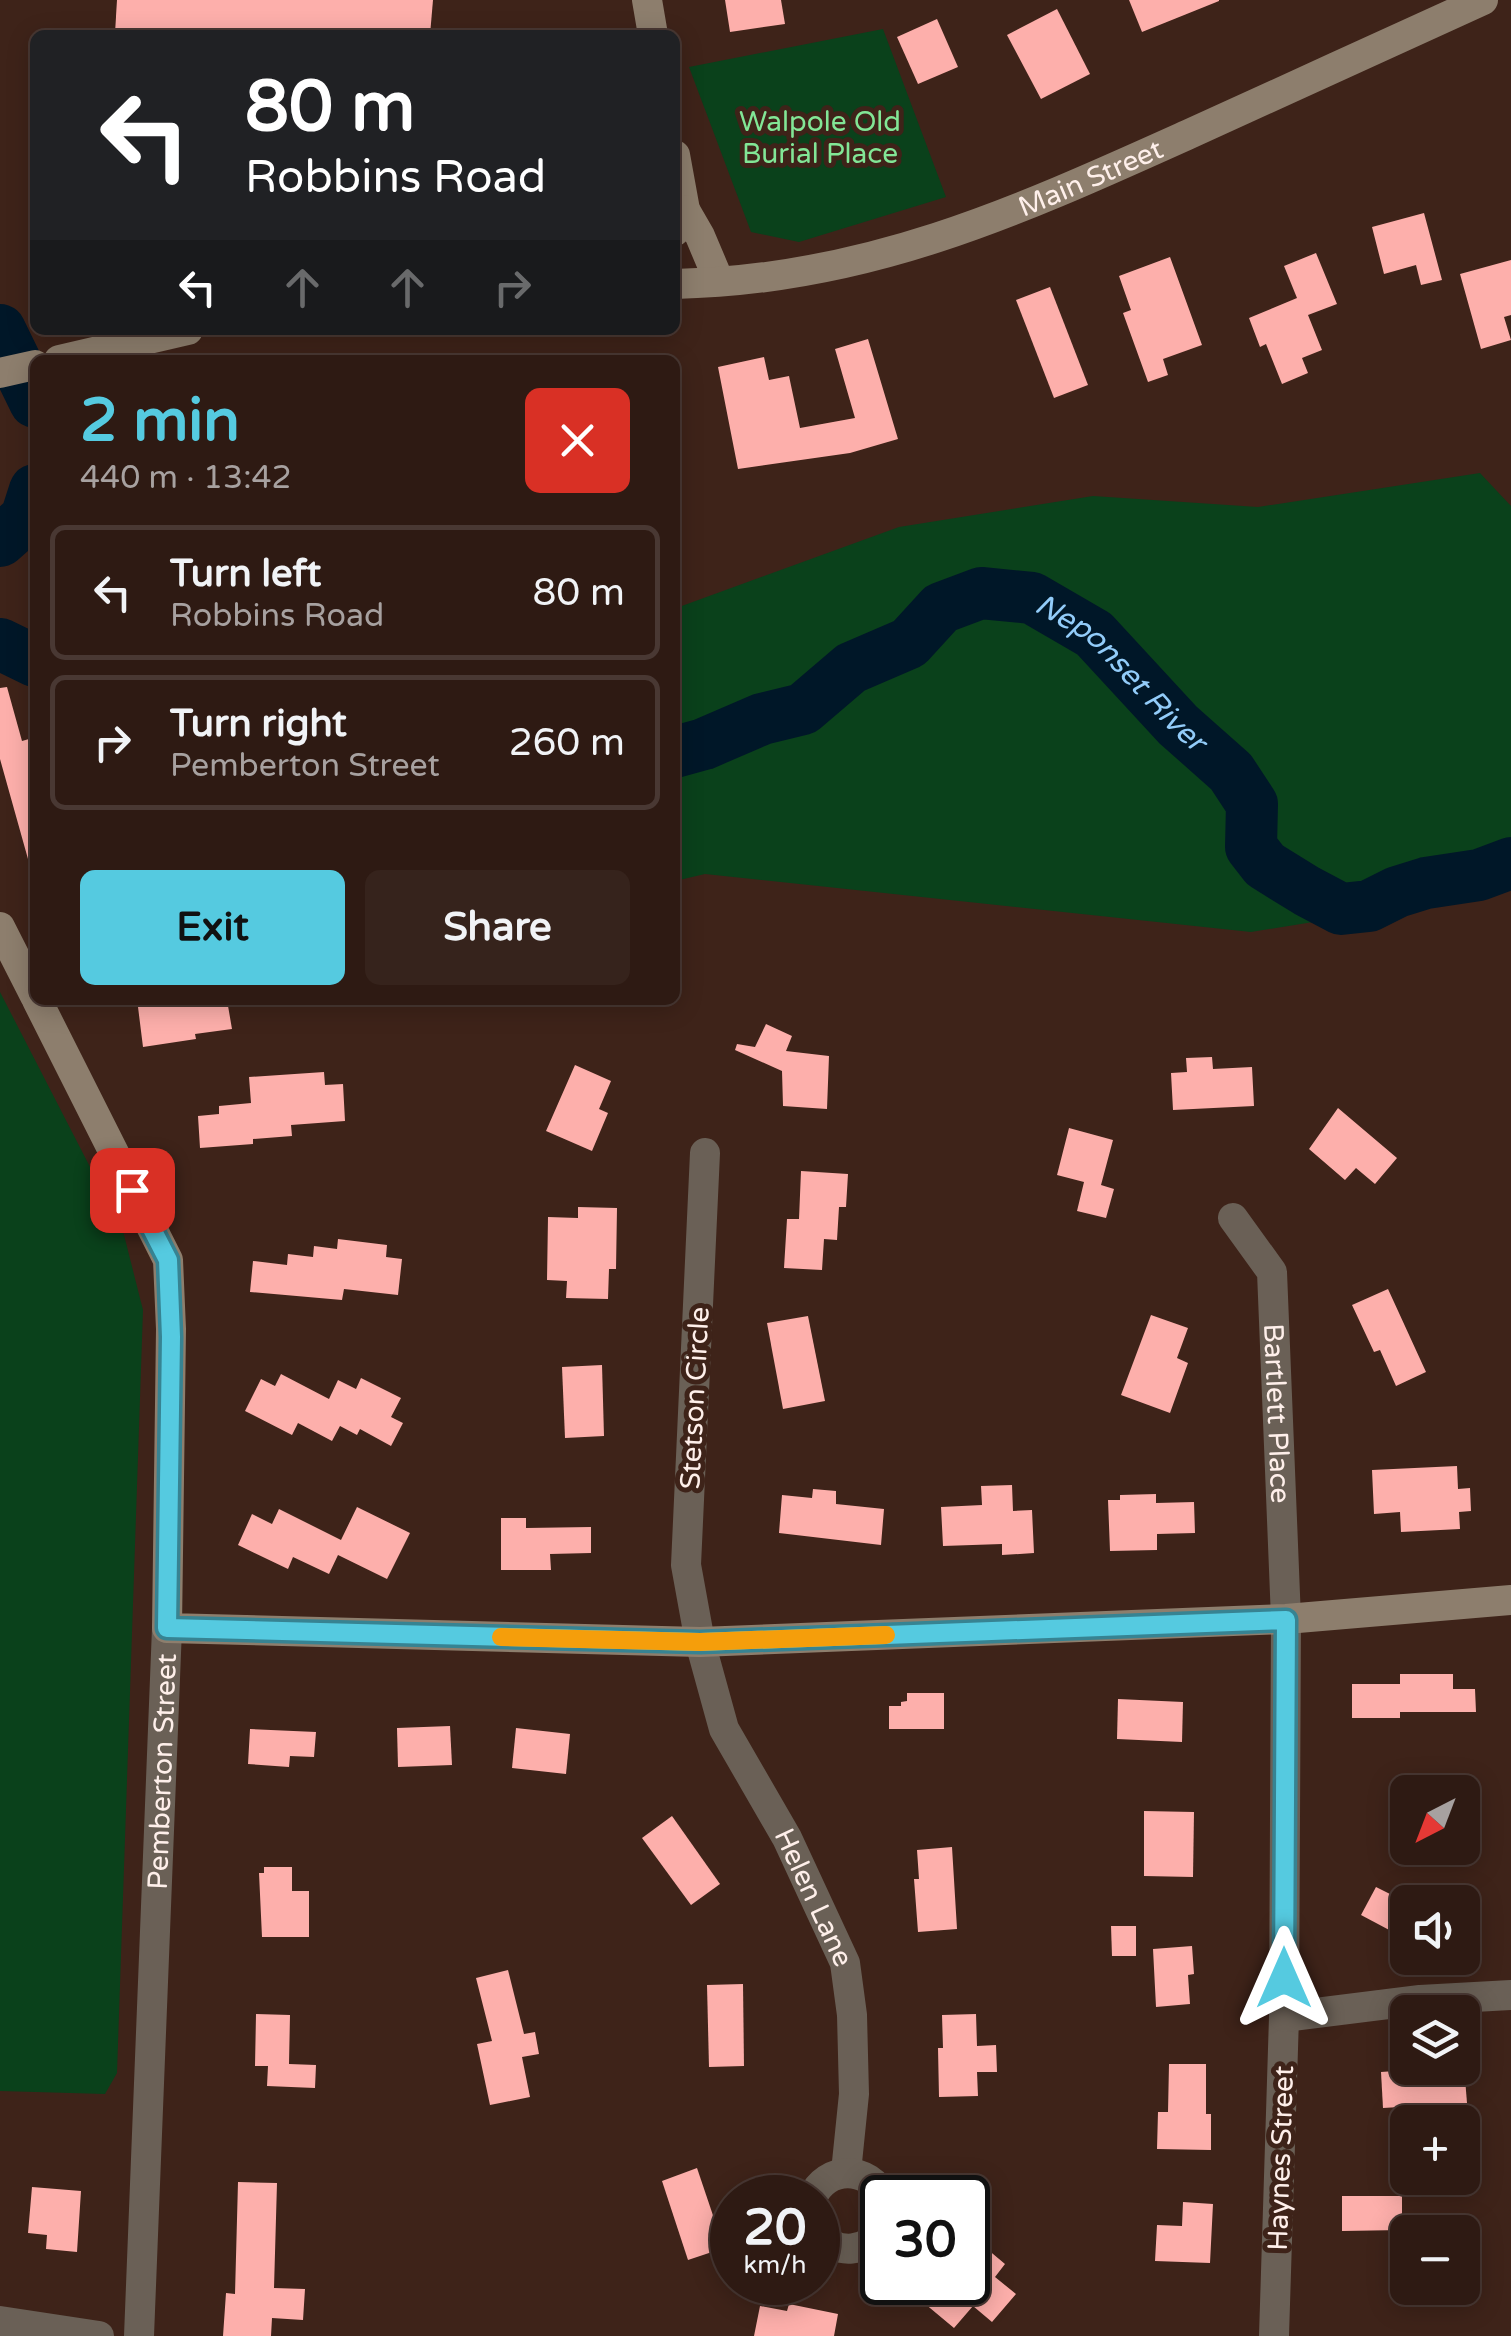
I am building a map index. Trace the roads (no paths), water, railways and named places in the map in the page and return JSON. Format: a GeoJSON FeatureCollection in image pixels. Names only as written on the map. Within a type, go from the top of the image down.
{"type":"FeatureCollection","features":[{"type":"Feature","properties":{"kind":"street"},"geometry":{"type":"LineString","coordinates":[[647,0],[653,30]]}},
{"type":"Feature","properties":{"kind":"street","name":"Main Street"},"geometry":{"type":"LineString","coordinates":[[680,284],[798,273],[909,248],[974,227],[1072,188],[1484,0]]}},
{"type":"Feature","properties":{"kind":"street"},"geometry":{"type":"LineString","coordinates":[[680,220],[700,236],[719,281]]}},
{"type":"Feature","properties":{"kind":"street"},"geometry":{"type":"LineString","coordinates":[[79,355],[166,335]]}},
{"type":"Feature","properties":{"kind":"street"},"geometry":{"type":"LineString","coordinates":[[0,373],[30,367]]}},
{"type":"Feature","properties":{"kind":"street","name":"Pemberton Street"},"geometry":{"type":"LineString","coordinates":[[0,927],[30,986]]}},
{"type":"Feature","properties":{"kind":"street","name":"Pemberton Street"},"geometry":{"type":"LineString","coordinates":[[40,1005],[168,1260],[171,1337],[167,1628],[139,2336]]}},
{"type":"Feature","properties":{"kind":"street","name":"Stetson Circle"},"geometry":{"type":"LineString","coordinates":[[700,1642],[686,1565],[706,1154]]}},
{"type":"Feature","properties":{"kind":"street","name":"Bartlett Place"},"geometry":{"type":"LineString","coordinates":[[1232,1218],[1272,1272],[1286,1620]]}},
{"type":"Feature","properties":{"kind":"street"},"geometry":{"type":"LineString","coordinates":[[167,1628],[700,1642],[1286,1620],[1511,1600]]}},
{"type":"Feature","properties":{"kind":"street","name":"Haynes Street"},"geometry":{"type":"LineString","coordinates":[[1274,2336],[1284,2017],[1286,1620]]}},
{"type":"Feature","properties":{"kind":"street","name":"Helen Lane"},"geometry":{"type":"LineString","coordinates":[[700,1642],[724,1729],[787,1838],[846,1963],[854,2094],[846,2172]]}},
{"type":"Feature","properties":{"kind":"street"},"geometry":{"type":"LineString","coordinates":[[1284,2017],[1420,2000],[1511,1995]]}},
{"type":"Feature","properties":{"kind":"street"},"geometry":{"type":"LineString","coordinates":[[837,2175],[846,2172],[860,2176]]}},
{"type":"Feature","properties":{"kind":"street"},"geometry":{"type":"LineString","coordinates":[[0,2321],[100,2336]]}},
{"type":"Feature","properties":{"kind":"waterway","name":"Neponset River"},"geometry":{"type":"LineString","coordinates":[[0,330],[30,392]]}},
{"type":"Feature","properties":{"kind":"waterway","name":"Neponset River"},"geometry":{"type":"LineString","coordinates":[[0,541],[26,518],[30,506]]}},
{"type":"Feature","properties":{"kind":"waterway","name":"Neponset River"},"geometry":{"type":"LineString","coordinates":[[680,751],[762,719],[803,709],[851,668],[909,643],[941,608],[981,593],[1032,598],[1094,634],[1178,725],[1231,772],[1252,804],[1251,847],[1265,865],[1307,891],[1341,909],[1369,906],[1426,883],[1479,875],[1511,863]]}},
{"type":"Feature","properties":{"kind":"waterway","name":"Neponset River"},"geometry":{"type":"LineString","coordinates":[[0,644],[30,659]]}},
{"type":"Feature","properties":{"kind":"park label","name":"Walpole Old Burial Place"},"geometry":{"type":"Point","coordinates":[820,137]}}]}
